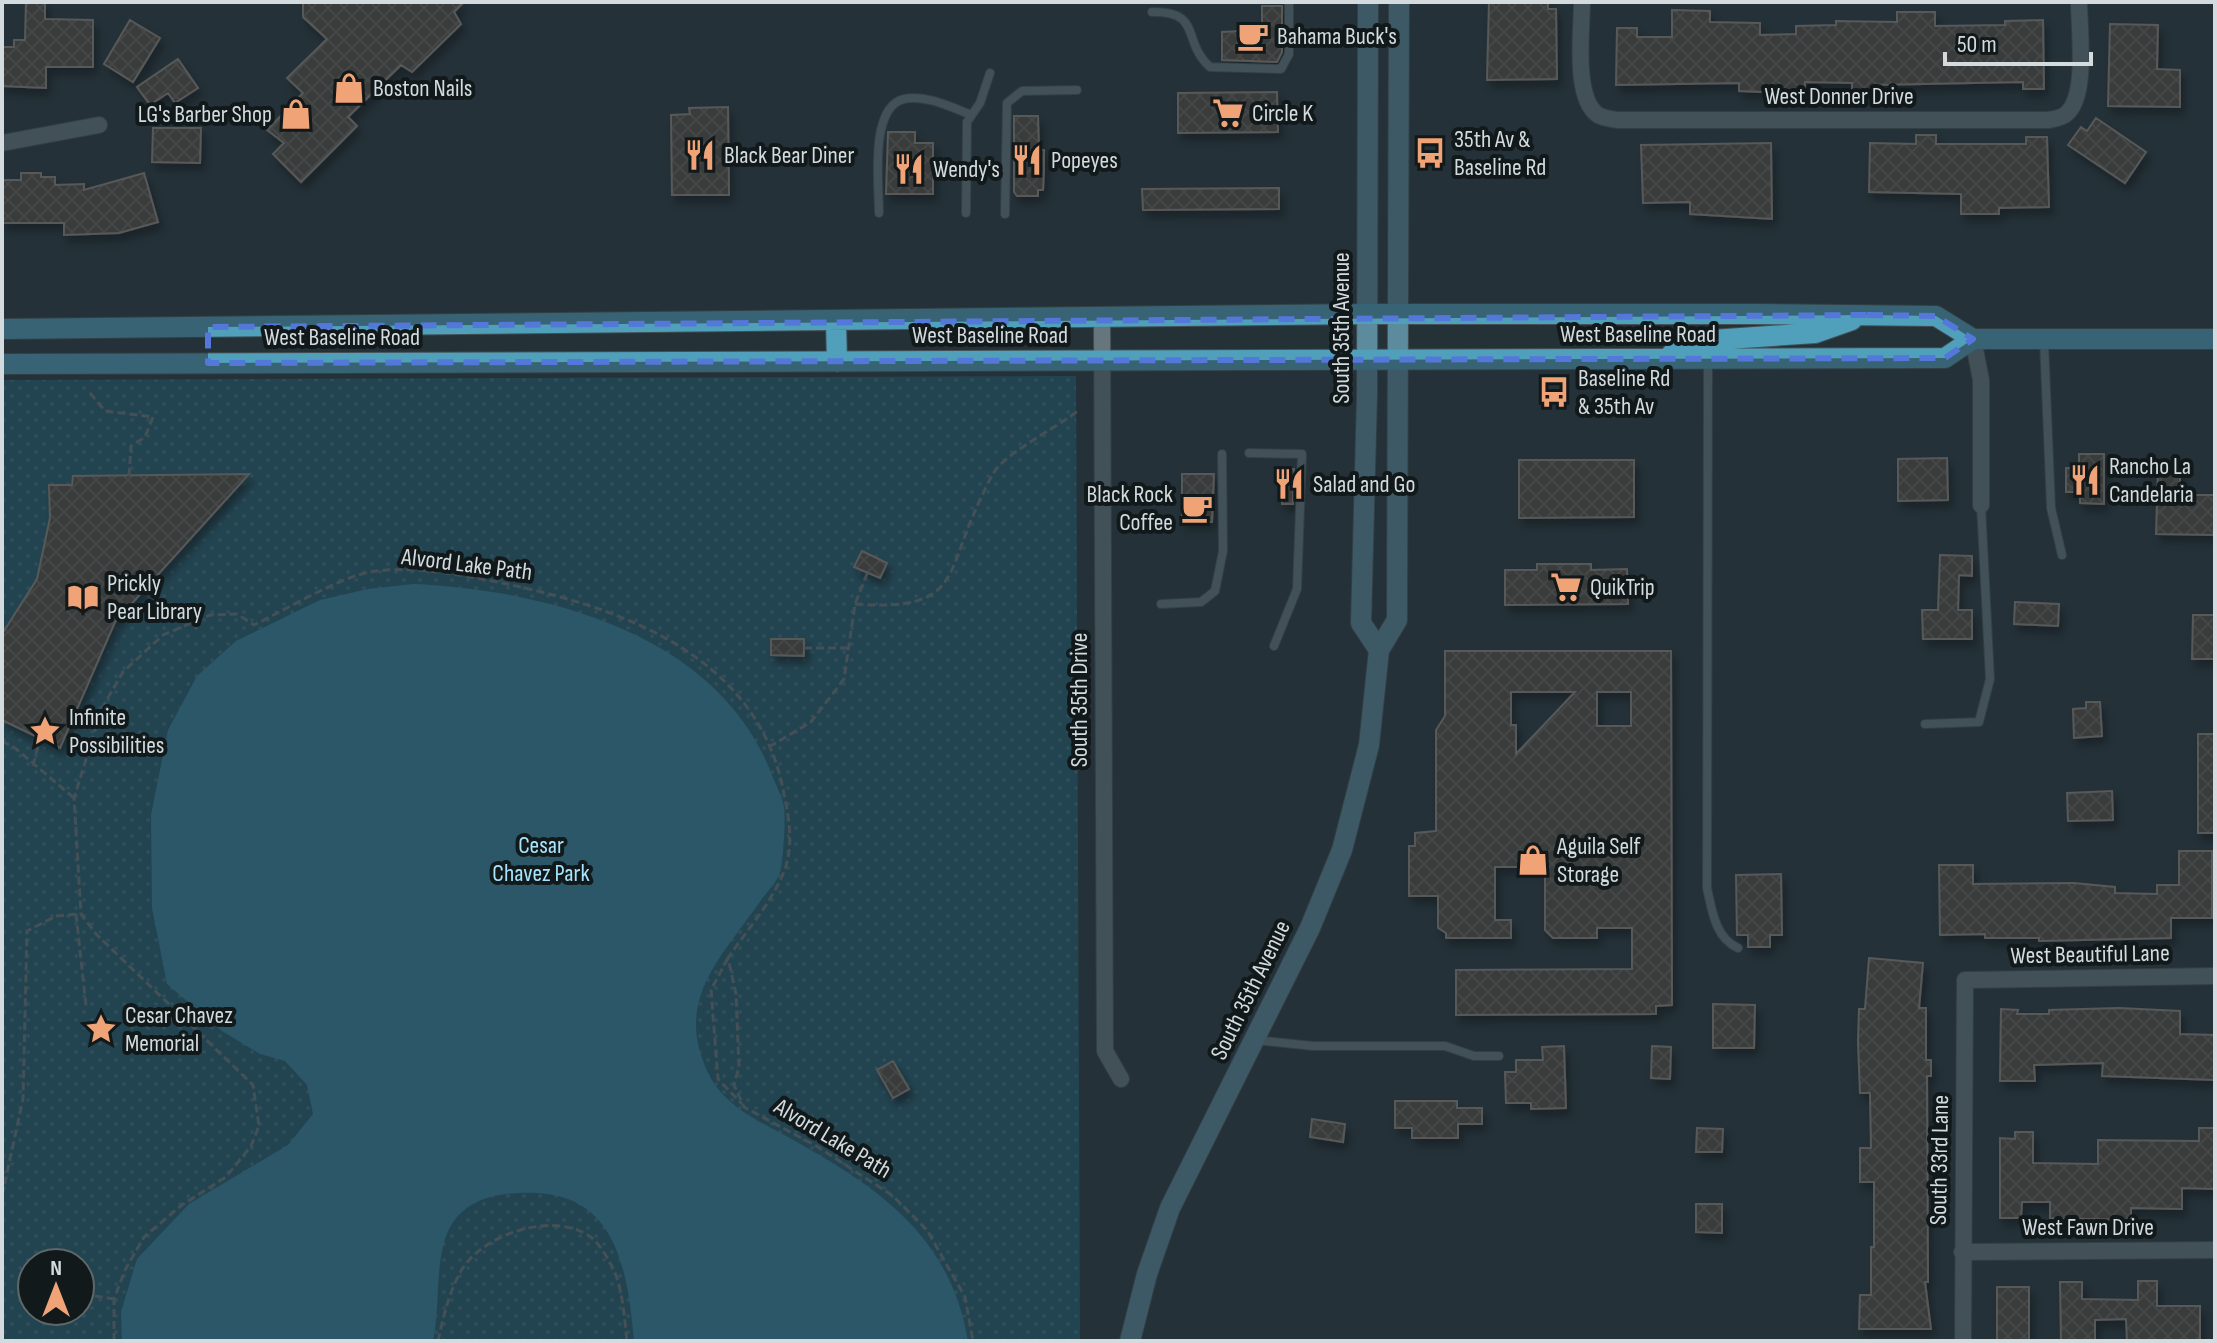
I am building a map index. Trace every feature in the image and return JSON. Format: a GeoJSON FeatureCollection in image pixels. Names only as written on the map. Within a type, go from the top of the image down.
{"type":"FeatureCollection","features":[{"type":"Feature","properties":{"kind":"main road","name":"South 35th Avenue"},"geometry":{"type":"LineString","coordinates":[[1368,2],[1367,360],[1361,623],[1379,650]]}},
{"type":"Feature","properties":{"kind":"main road","name":"South 35th Avenue"},"geometry":{"type":"LineString","coordinates":[[1130,1341],[1147,1274],[1170,1208],[1310,928],[1342,850],[1369,745],[1379,650],[1397,620],[1399,2]]}},
{"type":"Feature","properties":{"kind":"main road","name":"West Baseline Road"},"geometry":{"type":"LineString","coordinates":[[7,331],[1102,316],[1867,315],[1936,316],[1973,339],[2215,339]]}},
{"type":"Feature","properties":{"kind":"main road"},"geometry":{"type":"LineString","coordinates":[[1667,359],[1683,342],[1815,333],[1867,315]]}},
{"type":"Feature","properties":{"kind":"main road"},"geometry":{"type":"LineString","coordinates":[[836,322],[837,362]]}},
{"type":"Feature","properties":{"kind":"main road"},"geometry":{"type":"LineString","coordinates":[[208,327],[208,363]]}},
{"type":"Feature","properties":{"kind":"main road","name":"West Baseline Road"},"geometry":{"type":"LineString","coordinates":[[2,364],[1945,358],[1973,339]]}},
{"type":"Feature","properties":{"kind":"street","name":"West Donner Drive"},"geometry":{"type":"LineString","coordinates":[[1582,2],[1582,86],[1587,103],[1599,116],[1617,120],[2048,120],[2065,116],[2074,105],[2080,89],[2079,2]]}},
{"type":"Feature","properties":{"kind":"street"},"geometry":{"type":"LineString","coordinates":[[2,143],[99,125]]}},
{"type":"Feature","properties":{"kind":"street","name":"South 35th Drive"},"geometry":{"type":"LineString","coordinates":[[1102,316],[1105,1051],[1121,1079]]}},
{"type":"Feature","properties":{"kind":"street"},"geometry":{"type":"LineString","coordinates":[[1973,339],[1981,380],[1981,505]]}},
{"type":"Feature","properties":{"kind":"street","name":"West Beautiful Lane"},"geometry":{"type":"LineString","coordinates":[[1965,980],[2215,976]]}},
{"type":"Feature","properties":{"kind":"street","name":"South 33rd Lane"},"geometry":{"type":"LineString","coordinates":[[1963,1341],[1965,980]]}},
{"type":"Feature","properties":{"kind":"street","name":"West Fawn Drive"},"geometry":{"type":"LineString","coordinates":[[1962,1252],[2215,1250]]}},
{"type":"Feature","properties":{"kind":"lane"},"geometry":{"type":"LineString","coordinates":[[1152,12],[1182,16],[1188,23],[1201,59],[1210,67],[1281,69],[1289,54],[1289,2]]}},
{"type":"Feature","properties":{"kind":"lane"},"geometry":{"type":"LineString","coordinates":[[966,213],[969,114],[980,103],[990,73]]}},
{"type":"Feature","properties":{"kind":"lane"},"geometry":{"type":"LineString","coordinates":[[1005,214],[1007,103],[1022,91],[1077,90]]}},
{"type":"Feature","properties":{"kind":"lane"},"geometry":{"type":"LineString","coordinates":[[879,213],[879,131],[895,102],[905,98],[923,99],[969,114]]}},
{"type":"Feature","properties":{"kind":"lane"},"geometry":{"type":"LineString","coordinates":[[2043,339],[2051,508],[2062,555]]}},
{"type":"Feature","properties":{"kind":"lane"},"geometry":{"type":"LineString","coordinates":[[1708,359],[1707,888],[1714,918],[1727,943],[1738,948]]}},
{"type":"Feature","properties":{"kind":"lane"},"geometry":{"type":"LineString","coordinates":[[1249,453],[1302,454],[1297,589],[1274,646]]}},
{"type":"Feature","properties":{"kind":"lane"},"geometry":{"type":"LineString","coordinates":[[1161,604],[1201,602],[1215,591],[1223,551],[1222,454]]}},
{"type":"Feature","properties":{"kind":"lane"},"geometry":{"type":"LineString","coordinates":[[1925,724],[1979,722],[1990,679],[1981,505]]}},
{"type":"Feature","properties":{"kind":"lane"},"geometry":{"type":"LineString","coordinates":[[1255,1040],[1313,1046],[1445,1046],[1474,1056],[1499,1056]]}},
{"type":"Feature","properties":{"kind":"path"},"geometry":{"type":"LineString","coordinates":[[90,393],[105,411],[153,417],[145,437],[131,446],[129,476]]}},
{"type":"Feature","properties":{"kind":"path"},"geometry":{"type":"LineString","coordinates":[[855,604],[901,606],[927,596],[950,580],[973,514],[998,466],[1079,410]]}},
{"type":"Feature","properties":{"kind":"path"},"geometry":{"type":"LineString","coordinates":[[769,747],[811,722],[834,696],[844,679],[855,604],[869,569]]}},
{"type":"Feature","properties":{"kind":"path","name":"Alvord Lake Path"},"geometry":{"type":"LineString","coordinates":[[86,1006],[78,914],[74,798],[102,708],[123,672],[163,635],[210,615],[237,614],[254,625],[369,572],[426,572],[484,580],[536,590],[635,621],[698,658],[726,682],[769,747],[781,779],[789,820],[786,867],[728,958],[736,994],[739,1067],[734,1085],[744,1107],[818,1147],[893,1196],[919,1221],[965,1297],[973,1341]]}},
{"type":"Feature","properties":{"kind":"path"},"geometry":{"type":"LineString","coordinates":[[804,648],[850,648]]}},
{"type":"Feature","properties":{"kind":"path"},"geometry":{"type":"LineString","coordinates":[[2,741],[15,748],[74,798]]}},
{"type":"Feature","properties":{"kind":"path"},"geometry":{"type":"LineString","coordinates":[[33,766],[39,742]]}},
{"type":"Feature","properties":{"kind":"path"},"geometry":{"type":"LineString","coordinates":[[2,1196],[23,1099],[27,931],[56,916],[78,914],[253,1085],[259,1126],[251,1146],[226,1177],[182,1205],[144,1237],[125,1270],[114,1299],[114,1341]]}},
{"type":"Feature","properties":{"kind":"path"},"geometry":{"type":"LineString","coordinates":[[728,958],[711,990],[718,1079],[744,1107]]}},
{"type":"Feature","properties":{"kind":"path"},"geometry":{"type":"LineString","coordinates":[[438,1341],[461,1270],[483,1248],[523,1229],[554,1225],[573,1228],[593,1239],[612,1266],[627,1341]]}},
{"type":"Feature","properties":{"kind":"path"},"geometry":{"type":"LineString","coordinates":[[96,1296],[114,1299]]}},
{"type":"Feature","properties":{"kind":"highlighted area"},"geometry":{"type":"Polygon","coordinates":[[[1867,315],[1936,316],[1973,339],[1945,358],[208,363],[208,327],[1867,315]]]}},
{"type":"Feature","properties":{"kind":"green space","name":"Cesar Chavez Park"},"geometry":{"type":"Polygon","coordinates":[[[1076,376],[1080,1341],[2,1341],[2,380],[1076,376]]]}},
{"type":"Feature","properties":{"kind":"shaded area"},"geometry":{"type":"Polygon","coordinates":[[[413,584],[518,597],[571,610],[622,629],[670,654],[711,686],[746,725],[783,803],[781,868],[776,881],[729,944],[706,983],[698,1004],[696,1025],[699,1049],[709,1075],[733,1104],[851,1174],[904,1217],[926,1242],[945,1271],[959,1304],[968,1341],[634,1341],[627,1285],[620,1259],[610,1236],[596,1217],[576,1203],[551,1194],[519,1193],[475,1203],[460,1214],[447,1233],[440,1262],[433,1341],[122,1341],[121,1312],[137,1259],[189,1204],[288,1145],[313,1114],[307,1085],[285,1061],[260,1054],[222,1031],[167,984],[152,908],[151,815],[168,730],[197,676],[236,641],[320,600],[368,589],[413,584]]]}},
{"type":"Feature","properties":{"kind":"building"},"geometry":{"type":"Polygon","coordinates":[[[26,2],[45,2],[45,19],[93,20],[93,67],[46,67],[46,88],[2,86],[2,47],[14,47],[14,40],[25,40],[26,2]]]}},
{"type":"Feature","properties":{"kind":"building"},"geometry":{"type":"Polygon","coordinates":[[[303,2],[464,2],[454,12],[461,24],[412,72],[401,65],[348,117],[357,126],[301,182],[273,154],[284,143],[267,130],[303,93],[287,78],[327,39],[303,17],[303,2]]]}},
{"type":"Feature","properties":{"kind":"building"},"geometry":{"type":"Polygon","coordinates":[[[1489,2],[1548,2],[1548,9],[1556,9],[1557,79],[1487,80],[1489,2]]]}},
{"type":"Feature","properties":{"kind":"building","name":"Bahama Buck's"},"geometry":{"type":"Polygon","coordinates":[[[1262,6],[1282,6],[1282,52],[1277,62],[1222,60],[1222,32],[1262,30],[1262,6]]]}},
{"type":"Feature","properties":{"kind":"building"},"geometry":{"type":"Polygon","coordinates":[[[1672,10],[1710,11],[1710,22],[1760,23],[1760,35],[1796,34],[1796,26],[1836,25],[1836,21],[1897,22],[1897,12],[1935,12],[1935,26],[2005,25],[2005,21],[2043,20],[2044,89],[2023,89],[2023,82],[1873,85],[1872,90],[1852,90],[1852,83],[1805,82],[1805,93],[1739,91],[1739,83],[1616,85],[1617,28],[1637,28],[1637,37],[1672,37],[1672,10]]]}},
{"type":"Feature","properties":{"kind":"building"},"geometry":{"type":"Polygon","coordinates":[[[130,20],[160,38],[133,82],[104,64],[130,20]]]}},
{"type":"Feature","properties":{"kind":"building"},"geometry":{"type":"Polygon","coordinates":[[[2110,24],[2158,25],[2157,69],[2180,70],[2180,107],[2108,106],[2110,24]]]}},
{"type":"Feature","properties":{"kind":"building"},"geometry":{"type":"Polygon","coordinates":[[[178,59],[198,88],[175,103],[168,93],[150,105],[137,87],[178,59]]]}},
{"type":"Feature","properties":{"kind":"building","name":"Circle K"},"geometry":{"type":"Polygon","coordinates":[[[1277,92],[1278,132],[1178,133],[1178,93],[1277,92]]]}},
{"type":"Feature","properties":{"kind":"building","name":"Black Bear Diner"},"geometry":{"type":"Polygon","coordinates":[[[728,107],[729,195],[672,195],[671,115],[690,114],[689,108],[728,107]]]}},
{"type":"Feature","properties":{"kind":"building","name":"Popeyes"},"geometry":{"type":"Polygon","coordinates":[[[1014,116],[1038,116],[1039,150],[1044,150],[1044,171],[1043,190],[1038,190],[1038,196],[1017,196],[1014,192],[1014,116]]]}},
{"type":"Feature","properties":{"kind":"building"},"geometry":{"type":"Polygon","coordinates":[[[2096,118],[2146,152],[2125,183],[2068,145],[2081,127],[2087,131],[2096,118]]]}},
{"type":"Feature","properties":{"kind":"building"},"geometry":{"type":"Polygon","coordinates":[[[153,128],[201,128],[200,163],[152,162],[153,128]]]}},
{"type":"Feature","properties":{"kind":"building","name":"Wendy's"},"geometry":{"type":"Polygon","coordinates":[[[888,132],[915,132],[915,143],[933,143],[933,194],[886,194],[888,132]]]}},
{"type":"Feature","properties":{"kind":"building"},"geometry":{"type":"Polygon","coordinates":[[[1916,135],[1936,135],[1936,144],[2026,144],[2026,137],[2047,137],[2049,207],[1999,208],[1999,214],[1961,214],[1961,194],[1869,192],[1870,143],[1916,144],[1916,135]]]}},
{"type":"Feature","properties":{"kind":"building"},"geometry":{"type":"Polygon","coordinates":[[[1771,143],[1772,219],[1690,214],[1690,202],[1643,203],[1641,145],[1771,143]]]}},
{"type":"Feature","properties":{"kind":"building"},"geometry":{"type":"Polygon","coordinates":[[[21,173],[55,177],[55,185],[84,184],[84,190],[144,173],[158,222],[119,233],[64,235],[64,223],[2,223],[2,180],[21,180],[21,173]]]}},
{"type":"Feature","properties":{"kind":"building","name":"Circle K"},"geometry":{"type":"Polygon","coordinates":[[[1279,188],[1279,209],[1143,210],[1142,189],[1279,188]]]}},
{"type":"Feature","properties":{"kind":"building","name":"Rancho La Candelaria"},"geometry":{"type":"Polygon","coordinates":[[[2079,454],[2104,454],[2104,504],[2080,503],[2080,492],[2066,492],[2066,468],[2079,468],[2079,454]]]}},
{"type":"Feature","properties":{"kind":"building"},"geometry":{"type":"Polygon","coordinates":[[[1947,458],[1948,500],[1898,501],[1898,459],[1947,458]]]}},
{"type":"Feature","properties":{"kind":"building","name":"QuikTrip"},"geometry":{"type":"Polygon","coordinates":[[[1519,460],[1634,460],[1634,517],[1519,518],[1519,460]]]}},
{"type":"Feature","properties":{"kind":"building"},"geometry":{"type":"Polygon","coordinates":[[[1279,469],[1294,469],[1293,504],[1282,504],[1282,498],[1279,498],[1279,469]]]}},
{"type":"Feature","properties":{"kind":"building"},"geometry":{"type":"Polygon","coordinates":[[[2158,469],[2180,469],[2180,495],[2215,495],[2215,535],[2156,534],[2158,469]]]}},
{"type":"Feature","properties":{"kind":"building","name":"Prickly Pear Library"},"geometry":{"type":"Polygon","coordinates":[[[249,474],[115,622],[60,748],[2,720],[2,634],[37,579],[50,518],[49,485],[72,485],[73,476],[249,474]]]}},
{"type":"Feature","properties":{"kind":"building","name":"Black Rock Coffee"},"geometry":{"type":"Polygon","coordinates":[[[1182,474],[1214,474],[1212,522],[1182,522],[1182,474]]]}},
{"type":"Feature","properties":{"kind":"building"},"geometry":{"type":"Polygon","coordinates":[[[862,551],[887,563],[880,578],[854,567],[862,551]]]}},
{"type":"Feature","properties":{"kind":"building"},"geometry":{"type":"Polygon","coordinates":[[[1940,555],[1972,556],[1972,576],[1959,575],[1958,610],[1972,610],[1972,639],[1923,639],[1922,610],[1938,610],[1940,555]]]}},
{"type":"Feature","properties":{"kind":"building","name":"QuikTrip"},"geometry":{"type":"Polygon","coordinates":[[[1537,564],[1591,564],[1591,570],[1627,569],[1628,604],[1505,605],[1505,570],[1537,570],[1537,564]]]}},
{"type":"Feature","properties":{"kind":"building"},"geometry":{"type":"Polygon","coordinates":[[[2015,602],[2059,604],[2058,626],[2014,624],[2015,602]]]}},
{"type":"Feature","properties":{"kind":"building"},"geometry":{"type":"Polygon","coordinates":[[[2193,615],[2215,615],[2215,659],[2192,659],[2193,615]]]}},
{"type":"Feature","properties":{"kind":"building"},"geometry":{"type":"Polygon","coordinates":[[[771,639],[804,639],[804,656],[771,655],[771,639]]]}},
{"type":"Feature","properties":{"kind":"building"},"geometry":{"type":"Polygon","coordinates":[[[1445,651],[1671,651],[1672,1005],[1656,1006],[1656,1014],[1456,1015],[1456,970],[1632,969],[1632,928],[1597,928],[1597,938],[1553,938],[1545,930],[1545,867],[1495,867],[1495,920],[1511,920],[1511,938],[1446,938],[1446,933],[1438,928],[1438,896],[1409,896],[1409,846],[1415,846],[1415,833],[1436,831],[1436,730],[1445,716],[1445,651]],[[1511,692],[1511,725],[1516,725],[1516,754],[1575,692],[1511,692]],[[1597,692],[1597,726],[1631,726],[1631,692],[1597,692]]]}},
{"type":"Feature","properties":{"kind":"building"},"geometry":{"type":"Polygon","coordinates":[[[2086,702],[2100,702],[2102,736],[2074,738],[2073,709],[2086,708],[2086,702]]]}},
{"type":"Feature","properties":{"kind":"building"},"geometry":{"type":"Polygon","coordinates":[[[2198,734],[2215,734],[2215,833],[2198,833],[2198,734]]]}},
{"type":"Feature","properties":{"kind":"building"},"geometry":{"type":"Polygon","coordinates":[[[2112,791],[2113,820],[2068,821],[2067,793],[2112,791]]]}},
{"type":"Feature","properties":{"kind":"building"},"geometry":{"type":"Polygon","coordinates":[[[2179,851],[2212,851],[2212,918],[2171,918],[2171,938],[2039,941],[2039,938],[1985,938],[1985,934],[1940,935],[1939,865],[1973,865],[1973,884],[2074,883],[2115,887],[2115,893],[2157,894],[2157,885],[2179,885],[2179,851]]]}},
{"type":"Feature","properties":{"kind":"building"},"geometry":{"type":"Polygon","coordinates":[[[1781,874],[1782,935],[1770,935],[1770,947],[1748,947],[1748,935],[1737,935],[1736,875],[1781,874]]]}},
{"type":"Feature","properties":{"kind":"building"},"geometry":{"type":"Polygon","coordinates":[[[1869,958],[1923,963],[1919,1008],[1926,1008],[1926,1060],[1931,1060],[1931,1076],[1927,1076],[1928,1282],[1925,1282],[1931,1329],[1859,1329],[1860,1295],[1871,1295],[1871,1247],[1874,1247],[1874,1182],[1860,1182],[1860,1148],[1871,1148],[1870,1093],[1860,1093],[1858,1042],[1859,1009],[1865,1009],[1869,958]]]}},
{"type":"Feature","properties":{"kind":"building"},"geometry":{"type":"Polygon","coordinates":[[[1713,1004],[1755,1005],[1754,1048],[1713,1048],[1713,1004]]]}},
{"type":"Feature","properties":{"kind":"building"},"geometry":{"type":"Polygon","coordinates":[[[2119,1008],[2180,1011],[2180,1034],[2215,1035],[2215,1080],[2102,1076],[2103,1063],[2034,1065],[2035,1081],[2000,1081],[2001,1009],[2018,1010],[2017,1014],[2049,1014],[2049,1010],[2119,1008]]]}},
{"type":"Feature","properties":{"kind":"building"},"geometry":{"type":"Polygon","coordinates":[[[1564,1046],[1566,1108],[1531,1109],[1531,1103],[1506,1103],[1505,1072],[1516,1072],[1516,1060],[1543,1060],[1542,1047],[1564,1046]]]}},
{"type":"Feature","properties":{"kind":"building"},"geometry":{"type":"Polygon","coordinates":[[[1652,1046],[1671,1047],[1670,1079],[1651,1078],[1652,1046]]]}},
{"type":"Feature","properties":{"kind":"building"},"geometry":{"type":"Polygon","coordinates":[[[893,1061],[909,1089],[893,1098],[877,1070],[893,1061]]]}},
{"type":"Feature","properties":{"kind":"building"},"geometry":{"type":"Polygon","coordinates":[[[1395,1101],[1457,1101],[1457,1108],[1482,1108],[1482,1124],[1458,1124],[1458,1138],[1412,1138],[1412,1128],[1395,1128],[1395,1101]]]}},
{"type":"Feature","properties":{"kind":"building"},"geometry":{"type":"Polygon","coordinates":[[[1312,1119],[1345,1124],[1343,1142],[1310,1137],[1312,1119]]]}},
{"type":"Feature","properties":{"kind":"building"},"geometry":{"type":"Polygon","coordinates":[[[1697,1128],[1723,1129],[1722,1152],[1696,1152],[1697,1128]]]}},
{"type":"Feature","properties":{"kind":"building"},"geometry":{"type":"Polygon","coordinates":[[[2199,1128],[2215,1128],[2215,1189],[2182,1188],[2182,1209],[2131,1208],[2131,1220],[2050,1218],[2050,1202],[2022,1202],[2021,1218],[2000,1218],[2000,1138],[2015,1139],[2015,1132],[2033,1132],[2033,1163],[2098,1164],[2098,1140],[2199,1141],[2199,1128]]]}},
{"type":"Feature","properties":{"kind":"building"},"geometry":{"type":"Polygon","coordinates":[[[1696,1204],[1722,1204],[1722,1233],[1696,1232],[1696,1204]]]}},
{"type":"Feature","properties":{"kind":"building"},"geometry":{"type":"Polygon","coordinates":[[[2138,1281],[2157,1281],[2157,1306],[2200,1306],[2200,1341],[2127,1341],[2126,1319],[2095,1320],[2095,1341],[2061,1341],[2060,1282],[2082,1282],[2082,1299],[2138,1300],[2138,1281]]]}},
{"type":"Feature","properties":{"kind":"building"},"geometry":{"type":"Polygon","coordinates":[[[1997,1287],[2029,1287],[2029,1341],[1997,1341],[1997,1287]]]}},
{"type":"Feature","properties":{"kind":"place","name":"Bahama Buck's"},"geometry":{"type":"Point","coordinates":[1253,36]}},
{"type":"Feature","properties":{"kind":"place","name":"Boston Nails"},"geometry":{"type":"Point","coordinates":[349,88]}},
{"type":"Feature","properties":{"kind":"place","name":"Circle K"},"geometry":{"type":"Point","coordinates":[1228,113]}},
{"type":"Feature","properties":{"kind":"place","name":"LG's Barber Shop"},"geometry":{"type":"Point","coordinates":[296,114]}},
{"type":"Feature","properties":{"kind":"place","name":"35th Av & Baseline Rd"},"geometry":{"type":"Point","coordinates":[1430,153]}},
{"type":"Feature","properties":{"kind":"place","name":"Black Bear Diner"},"geometry":{"type":"Point","coordinates":[700,155]}},
{"type":"Feature","properties":{"kind":"place","name":"Popeyes"},"geometry":{"type":"Point","coordinates":[1027,160]}},
{"type":"Feature","properties":{"kind":"place","name":"Wendy's"},"geometry":{"type":"Point","coordinates":[909,169]}},
{"type":"Feature","properties":{"kind":"place","name":"Baseline Rd & 35th Av"},"geometry":{"type":"Point","coordinates":[1554,392]}},
{"type":"Feature","properties":{"kind":"place","name":"Rancho La Candelaria"},"geometry":{"type":"Point","coordinates":[2085,480]}},
{"type":"Feature","properties":{"kind":"place","name":"Salad and Go"},"geometry":{"type":"Point","coordinates":[1289,484]}},
{"type":"Feature","properties":{"kind":"place","name":"Black Rock Coffee"},"geometry":{"type":"Point","coordinates":[1197,508]}},
{"type":"Feature","properties":{"kind":"place","name":"QuikTrip"},"geometry":{"type":"Point","coordinates":[1566,587]}},
{"type":"Feature","properties":{"kind":"place","name":"Prickly Pear Library"},"geometry":{"type":"Point","coordinates":[83,597]}},
{"type":"Feature","properties":{"kind":"place","name":"Infinite Possibilities"},"geometry":{"type":"Point","coordinates":[45,731]}},
{"type":"Feature","properties":{"kind":"place","name":"Aguila Self Storage"},"geometry":{"type":"Point","coordinates":[1533,860]}},
{"type":"Feature","properties":{"kind":"place","name":"Cesar Chavez Memorial"},"geometry":{"type":"Point","coordinates":[101,1029]}}]}
